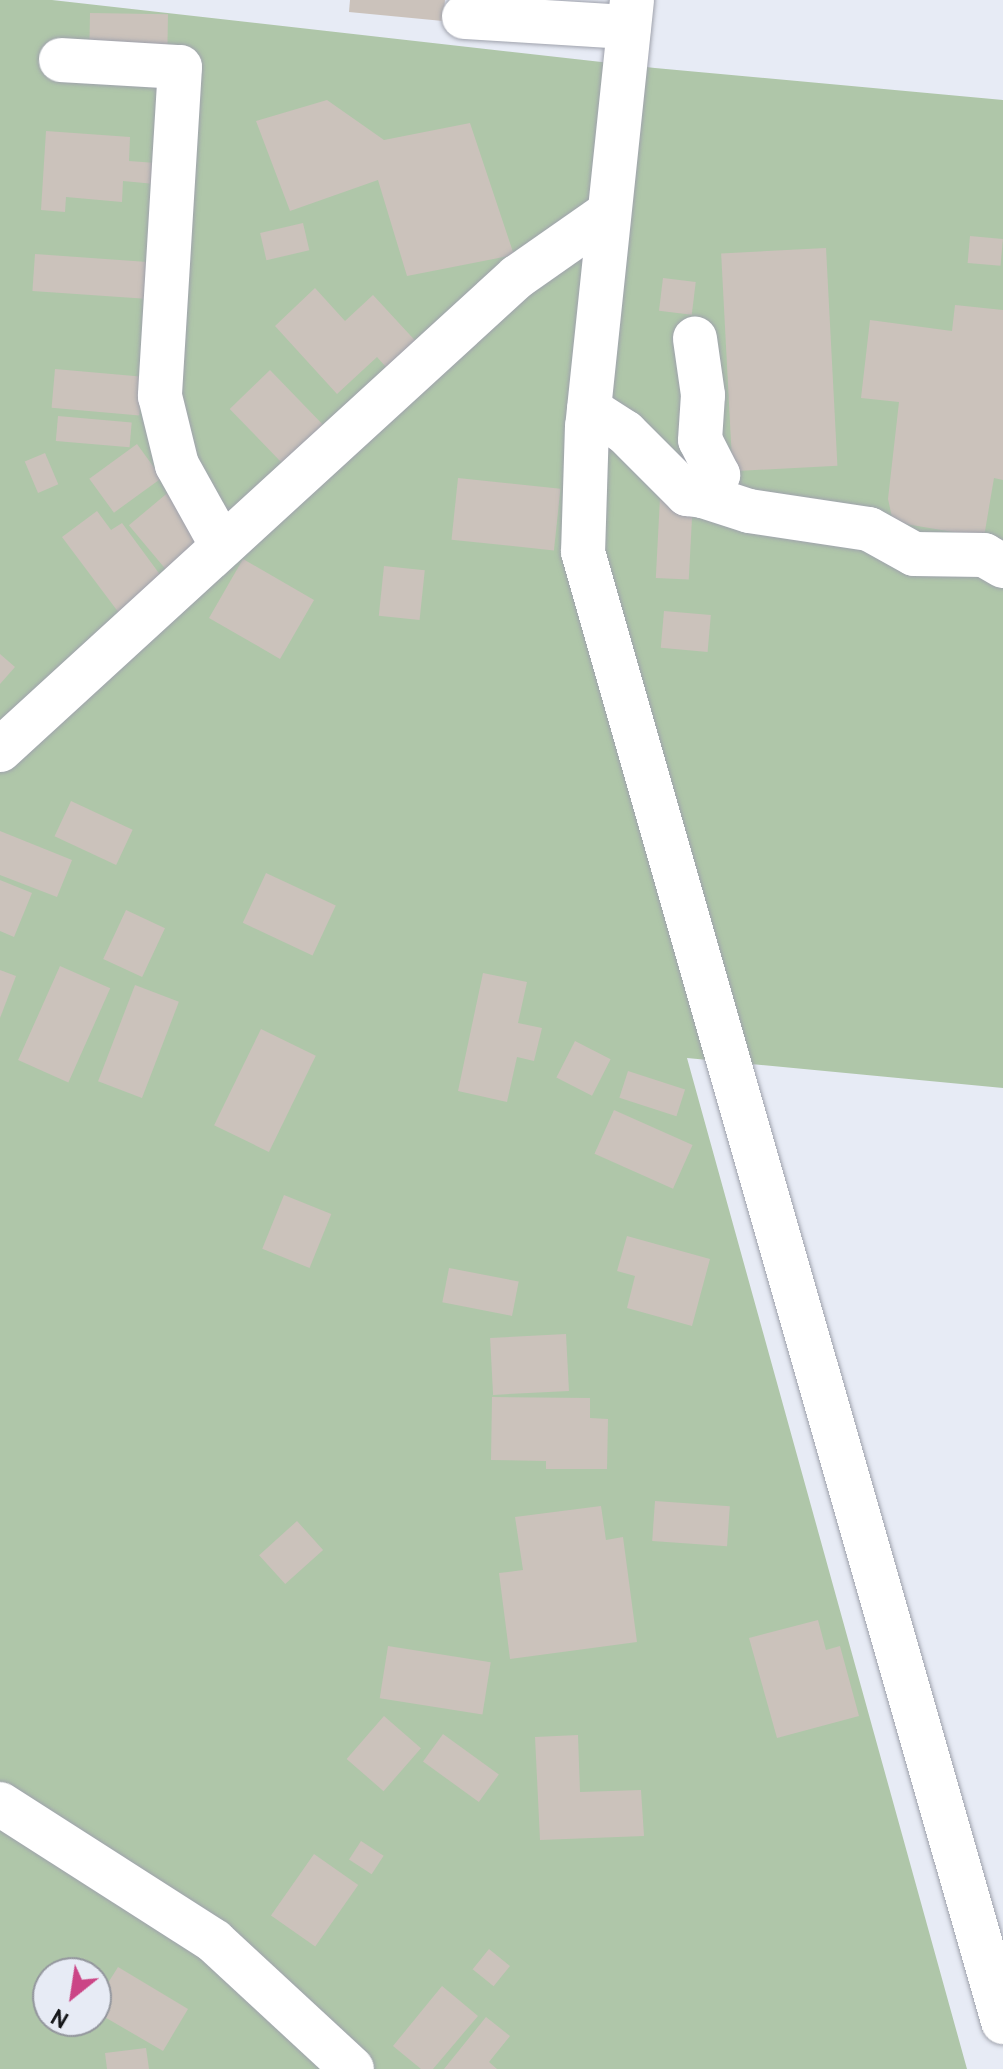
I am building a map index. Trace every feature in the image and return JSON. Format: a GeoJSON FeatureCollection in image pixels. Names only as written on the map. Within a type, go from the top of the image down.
{"type":"FeatureCollection","features":[{"type":"Feature","properties":{"kind":"street"},"geometry":{"type":"LineString","coordinates":[[464,17],[630,14],[589,409],[583,552],[1003,2022]]}},
{"type":"Feature","properties":{"kind":"street"},"geometry":{"type":"LineString","coordinates":[[61,60],[180,67],[160,396],[177,465],[222,546]]}},
{"type":"Feature","properties":{"kind":"street"},"geometry":{"type":"LineString","coordinates":[[0,750],[517,277],[607,214]]}},
{"type":"Feature","properties":{"kind":"street"},"geometry":{"type":"LineString","coordinates":[[695,339],[703,395],[700,440],[718,475],[703,496]]}},
{"type":"Feature","properties":{"kind":"street"},"geometry":{"type":"LineString","coordinates":[[589,409],[625,432],[687,494],[749,511],[869,529],[914,554],[984,555],[1003,566]]}},
{"type":"Feature","properties":{"kind":"street"},"geometry":{"type":"LineString","coordinates":[[0,1804],[214,1941],[352,2069]]}},
{"type":"Feature","properties":{"kind":"green space"},"geometry":{"type":"Polygon","coordinates":[[[0,0],[52,0],[655,68],[1003,100],[1003,1088],[687,1058],[967,2069],[0,2069],[0,0]]]}},
{"type":"Feature","properties":{"kind":"building"},"geometry":{"type":"Polygon","coordinates":[[[350,0],[445,0],[443,21],[349,12],[350,0]]]}},
{"type":"Feature","properties":{"kind":"building"},"geometry":{"type":"Polygon","coordinates":[[[90,13],[168,14],[167,58],[89,57],[90,13]]]}},
{"type":"Feature","properties":{"kind":"building"},"geometry":{"type":"Polygon","coordinates":[[[327,100],[384,140],[470,123],[514,255],[407,276],[378,180],[290,211],[256,121],[327,100]]]}},
{"type":"Feature","properties":{"kind":"building"},"geometry":{"type":"Polygon","coordinates":[[[46,131],[130,137],[129,161],[156,163],[155,184],[123,181],[122,202],[66,197],[65,212],[41,210],[46,131]]]}},
{"type":"Feature","properties":{"kind":"building"},"geometry":{"type":"Polygon","coordinates":[[[303,223],[309,250],[266,260],[260,233],[303,223]]]}},
{"type":"Feature","properties":{"kind":"building"},"geometry":{"type":"Polygon","coordinates":[[[970,236],[1003,239],[1001,266],[968,263],[970,236]]]}},
{"type":"Feature","properties":{"kind":"building"},"geometry":{"type":"Polygon","coordinates":[[[826,248],[837,466],[733,471],[721,253],[826,248]]]}},
{"type":"Feature","properties":{"kind":"building"},"geometry":{"type":"Polygon","coordinates":[[[35,254],[148,262],[145,299],[32,291],[35,254]]]}},
{"type":"Feature","properties":{"kind":"building"},"geometry":{"type":"Polygon","coordinates":[[[663,278],[696,282],[692,315],[659,311],[663,278]]]}},
{"type":"Feature","properties":{"kind":"building"},"geometry":{"type":"Polygon","coordinates":[[[315,288],[345,321],[373,295],[422,348],[393,375],[377,357],[337,394],[275,326],[315,288]]]}},
{"type":"Feature","properties":{"kind":"building"},"geometry":{"type":"Polygon","coordinates":[[[955,305],[1003,310],[1003,480],[994,478],[984,537],[893,522],[888,499],[899,402],[861,398],[870,320],[952,331],[955,305]]]}},
{"type":"Feature","properties":{"kind":"building"},"geometry":{"type":"Polygon","coordinates":[[[55,369],[143,377],[139,416],[52,408],[55,369]]]}},
{"type":"Feature","properties":{"kind":"building"},"geometry":{"type":"Polygon","coordinates":[[[270,370],[325,427],[285,466],[230,409],[270,370]]]}},
{"type":"Feature","properties":{"kind":"building"},"geometry":{"type":"Polygon","coordinates":[[[58,416],[132,422],[130,447],[56,441],[58,416]]]}},
{"type":"Feature","properties":{"kind":"building"},"geometry":{"type":"Polygon","coordinates":[[[137,444],[162,478],[114,513],[89,479],[137,444]]]}},
{"type":"Feature","properties":{"kind":"building"},"geometry":{"type":"Polygon","coordinates":[[[45,453],[58,484],[38,493],[25,462],[45,453]]]}},
{"type":"Feature","properties":{"kind":"building"},"geometry":{"type":"Polygon","coordinates":[[[458,478],[560,489],[554,550],[452,540],[458,478]]]}},
{"type":"Feature","properties":{"kind":"building"},"geometry":{"type":"Polygon","coordinates":[[[171,490],[214,541],[172,577],[129,525],[171,490]]]}},
{"type":"Feature","properties":{"kind":"building"},"geometry":{"type":"Polygon","coordinates":[[[660,498],[693,500],[689,580],[656,578],[660,498]]]}},
{"type":"Feature","properties":{"kind":"building"},"geometry":{"type":"Polygon","coordinates":[[[97,511],[111,530],[122,523],[164,580],[119,613],[62,537],[97,511]]]}},
{"type":"Feature","properties":{"kind":"building"},"geometry":{"type":"Polygon","coordinates":[[[243,559],[314,600],[280,659],[209,618],[243,559]]]}},
{"type":"Feature","properties":{"kind":"building"},"geometry":{"type":"Polygon","coordinates":[[[384,566],[425,570],[420,620],[379,616],[384,566]]]}},
{"type":"Feature","properties":{"kind":"building"},"geometry":{"type":"Polygon","coordinates":[[[664,611],[711,615],[708,652],[661,648],[664,611]]]}},
{"type":"Feature","properties":{"kind":"building"},"geometry":{"type":"Polygon","coordinates":[[[0,654],[15,667],[0,684],[0,654]]]}},
{"type":"Feature","properties":{"kind":"building"},"geometry":{"type":"Polygon","coordinates":[[[71,801],[133,830],[116,865],[55,836],[71,801]]]}},
{"type":"Feature","properties":{"kind":"building"},"geometry":{"type":"Polygon","coordinates":[[[0,831],[72,860],[57,897],[0,875],[0,831]]]}},
{"type":"Feature","properties":{"kind":"building"},"geometry":{"type":"Polygon","coordinates":[[[266,873],[336,906],[313,955],[243,923],[266,873]]]}},
{"type":"Feature","properties":{"kind":"building"},"geometry":{"type":"Polygon","coordinates":[[[0,880],[32,893],[14,937],[0,931],[0,880]]]}},
{"type":"Feature","properties":{"kind":"building"},"geometry":{"type":"Polygon","coordinates":[[[126,910],[165,928],[142,977],[103,959],[126,910]]]}},
{"type":"Feature","properties":{"kind":"building"},"geometry":{"type":"Polygon","coordinates":[[[60,966],[110,988],[68,1082],[18,1060],[60,966]]]}},
{"type":"Feature","properties":{"kind":"building"},"geometry":{"type":"Polygon","coordinates":[[[0,970],[16,976],[0,1018],[0,970]]]}},
{"type":"Feature","properties":{"kind":"building"},"geometry":{"type":"Polygon","coordinates":[[[483,973],[527,982],[518,1023],[542,1028],[534,1061],[517,1057],[507,1102],[458,1091],[483,973]]]}},
{"type":"Feature","properties":{"kind":"building"},"geometry":{"type":"Polygon","coordinates":[[[135,985],[179,1002],[142,1098],[98,1081],[135,985]]]}},
{"type":"Feature","properties":{"kind":"building"},"geometry":{"type":"Polygon","coordinates":[[[261,1029],[316,1056],[269,1152],[214,1125],[261,1029]]]}},
{"type":"Feature","properties":{"kind":"building"},"geometry":{"type":"Polygon","coordinates":[[[575,1041],[611,1059],[592,1096],[556,1078],[575,1041]]]}},
{"type":"Feature","properties":{"kind":"building"},"geometry":{"type":"Polygon","coordinates":[[[628,1071],[685,1090],[676,1116],[619,1098],[628,1071]]]}},
{"type":"Feature","properties":{"kind":"building"},"geometry":{"type":"Polygon","coordinates":[[[614,1110],[693,1145],[673,1189],[594,1154],[614,1110]]]}},
{"type":"Feature","properties":{"kind":"building"},"geometry":{"type":"Polygon","coordinates":[[[284,1195],[331,1214],[310,1268],[262,1249],[284,1195]]]}},
{"type":"Feature","properties":{"kind":"building"},"geometry":{"type":"Polygon","coordinates":[[[627,1236],[710,1259],[692,1326],[627,1308],[635,1276],[617,1271],[627,1236]]]}},
{"type":"Feature","properties":{"kind":"building"},"geometry":{"type":"Polygon","coordinates":[[[449,1268],[519,1282],[512,1316],[442,1302],[449,1268]]]}},
{"type":"Feature","properties":{"kind":"building"},"geometry":{"type":"Polygon","coordinates":[[[566,1334],[569,1391],[493,1395],[490,1338],[566,1334]]]}},
{"type":"Feature","properties":{"kind":"building"},"geometry":{"type":"Polygon","coordinates":[[[492,1397],[590,1398],[590,1418],[608,1419],[607,1469],[546,1469],[546,1461],[491,1460],[492,1397]]]}},
{"type":"Feature","properties":{"kind":"building"},"geometry":{"type":"Polygon","coordinates":[[[655,1501],[730,1506],[727,1546],[652,1541],[655,1501]]]}},
{"type":"Feature","properties":{"kind":"building"},"geometry":{"type":"Polygon","coordinates":[[[601,1506],[606,1540],[623,1537],[637,1642],[510,1659],[499,1573],[523,1570],[515,1517],[601,1506]]]}},
{"type":"Feature","properties":{"kind":"building"},"geometry":{"type":"Polygon","coordinates":[[[297,1521],[323,1550],[285,1584],[259,1555],[297,1521]]]}},
{"type":"Feature","properties":{"kind":"building"},"geometry":{"type":"Polygon","coordinates":[[[818,1620],[826,1650],[840,1646],[859,1716],[777,1738],[749,1638],[818,1620]]]}},
{"type":"Feature","properties":{"kind":"building"},"geometry":{"type":"Polygon","coordinates":[[[388,1646],[491,1662],[482,1715],[380,1698],[388,1646]]]}},
{"type":"Feature","properties":{"kind":"building"},"geometry":{"type":"Polygon","coordinates":[[[384,1716],[421,1748],[384,1791],[347,1759],[384,1716]]]}},
{"type":"Feature","properties":{"kind":"building"},"geometry":{"type":"Polygon","coordinates":[[[443,1734],[499,1775],[479,1802],[423,1762],[443,1734]]]}},
{"type":"Feature","properties":{"kind":"building"},"geometry":{"type":"Polygon","coordinates":[[[578,1735],[580,1792],[641,1790],[644,1836],[540,1840],[535,1737],[578,1735]]]}},
{"type":"Feature","properties":{"kind":"building"},"geometry":{"type":"Polygon","coordinates":[[[361,1841],[384,1856],[372,1874],[349,1859],[361,1841]]]}},
{"type":"Feature","properties":{"kind":"building"},"geometry":{"type":"Polygon","coordinates":[[[314,1854],[358,1885],[315,1946],[271,1915],[314,1854]]]}},
{"type":"Feature","properties":{"kind":"building"},"geometry":{"type":"Polygon","coordinates":[[[489,1949],[510,1966],[494,1986],[473,1969],[489,1949]]]}},
{"type":"Feature","properties":{"kind":"building"},"geometry":{"type":"Polygon","coordinates":[[[118,1967],[188,2009],[163,2051],[112,2021],[112,1977],[118,1967]]]}},
{"type":"Feature","properties":{"kind":"building"},"geometry":{"type":"Polygon","coordinates":[[[442,1986],[478,2016],[433,2069],[421,2069],[393,2046],[442,1986]]]}},
{"type":"Feature","properties":{"kind":"building"},"geometry":{"type":"Polygon","coordinates":[[[486,2017],[510,2036],[489,2062],[497,2069],[444,2069],[486,2017]]]}},
{"type":"Feature","properties":{"kind":"building"},"geometry":{"type":"Polygon","coordinates":[[[146,2048],[149,2069],[107,2069],[105,2053],[146,2048]]]}}]}
